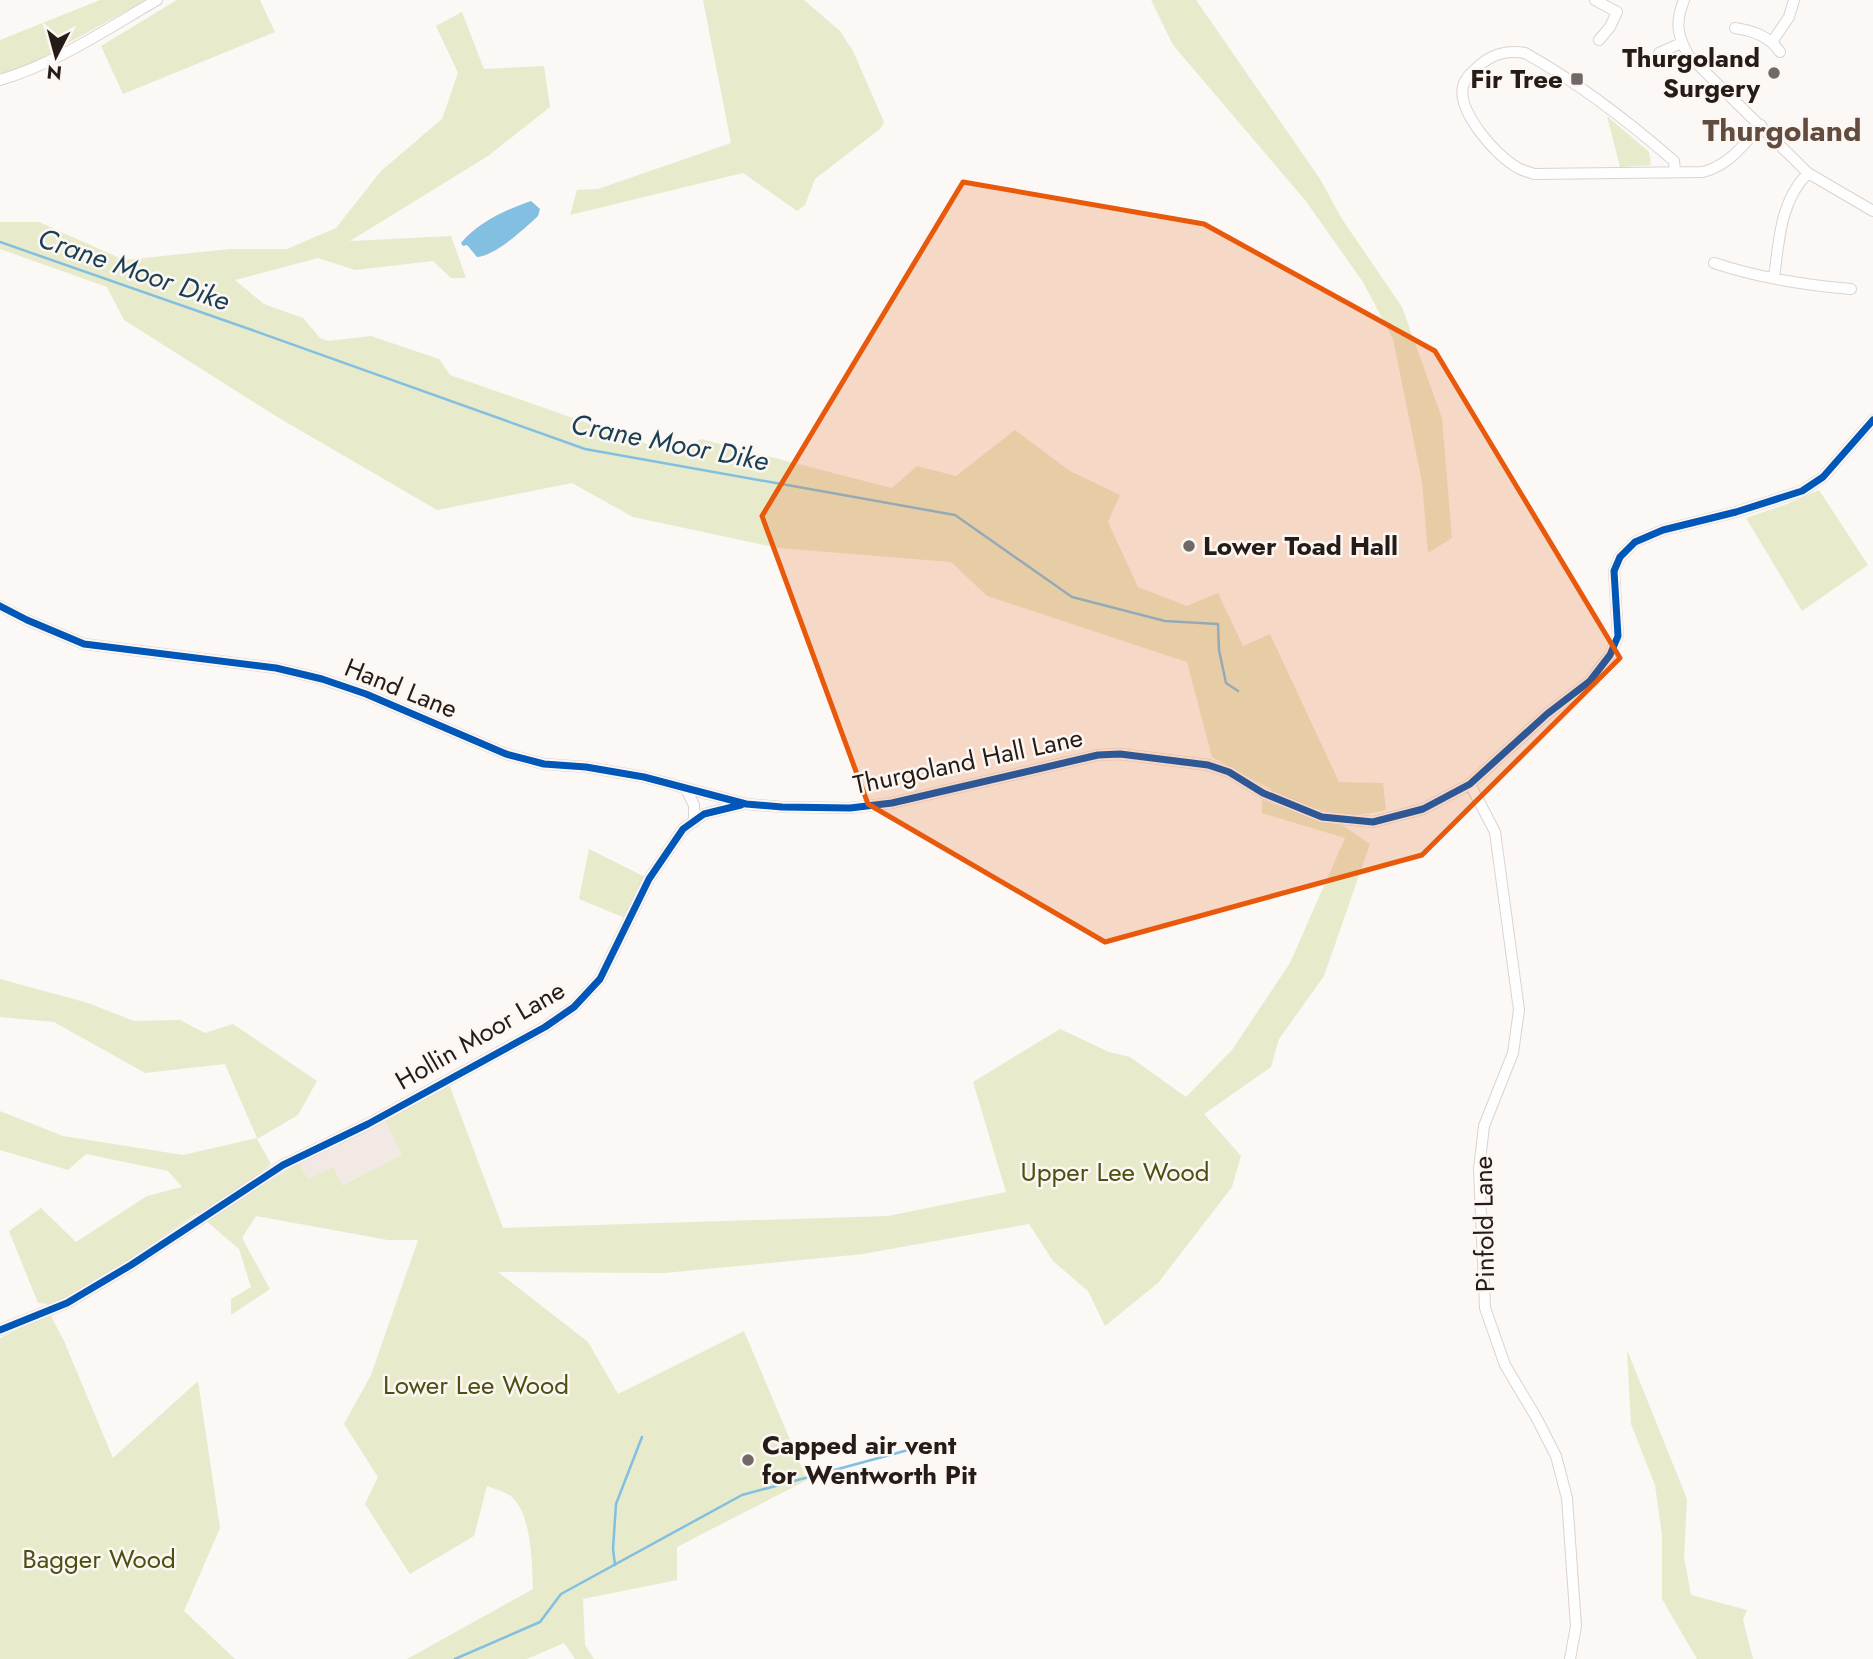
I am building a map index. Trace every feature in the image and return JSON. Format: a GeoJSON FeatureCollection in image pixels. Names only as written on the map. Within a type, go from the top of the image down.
{"type":"FeatureCollection","features":[{"type":"Feature","properties":{"kind":"street"},"geometry":{"type":"LineString","coordinates":[[0,80],[31,71],[157,0]]}},
{"type":"Feature","properties":{"kind":"street"},"geometry":{"type":"LineString","coordinates":[[1595,0],[1617,12],[1599,40]]}},
{"type":"Feature","properties":{"kind":"street"},"geometry":{"type":"LineString","coordinates":[[1684,0],[1677,24],[1681,43],[1688,54],[1808,173],[1873,211]]}},
{"type":"Feature","properties":{"kind":"street"},"geometry":{"type":"LineString","coordinates":[[1772,42],[1789,17],[1794,0]]}},
{"type":"Feature","properties":{"kind":"street"},"geometry":{"type":"LineString","coordinates":[[1735,28],[1760,34],[1780,52]]}},
{"type":"Feature","properties":{"kind":"street"},"geometry":{"type":"LineString","coordinates":[[1659,52],[1681,43]]}},
{"type":"Feature","properties":{"kind":"street"},"geometry":{"type":"LineString","coordinates":[[1675,172],[1674,161],[1632,125],[1570,80],[1525,53],[1499,53],[1469,75],[1463,86],[1463,101],[1468,114],[1488,141],[1518,168],[1534,174],[1703,172],[1727,162],[1761,125]]}},
{"type":"Feature","properties":{"kind":"street"},"geometry":{"type":"LineString","coordinates":[[1774,278],[1781,225],[1787,206],[1792,193],[1808,173]]}},
{"type":"Feature","properties":{"kind":"street"},"geometry":{"type":"LineString","coordinates":[[1714,263],[1740,272],[1787,282],[1851,289]]}},
{"type":"Feature","properties":{"kind":"street","name":"Thurgoland Hall Lane"},"geometry":{"type":"LineString","coordinates":[[746,804],[850,808],[892,803],[1098,755],[1120,754],[1208,765],[1229,772],[1264,793],[1322,817],[1365,822],[1423,809],[1471,784],[1547,714],[1590,681],[1610,655],[1618,636],[1614,571],[1620,557],[1634,542],[1663,530],[1737,512],[1802,491],[1823,477],[1873,421]]}},
{"type":"Feature","properties":{"kind":"street","name":"Hand Lane"},"geometry":{"type":"LineString","coordinates":[[0,606],[27,620],[97,648],[276,668],[322,679],[366,694],[506,754],[544,764],[620,772],[746,804]]}},
{"type":"Feature","properties":{"kind":"street","name":"Pinfold Lane"},"geometry":{"type":"LineString","coordinates":[[1471,784],[1496,837],[1520,1010],[1513,1052],[1484,1126],[1479,1169],[1485,1308],[1505,1365],[1556,1456],[1567,1498],[1576,1626],[1570,1659]]}},
{"type":"Feature","properties":{"kind":"street"},"geometry":{"type":"LineString","coordinates":[[686,789],[694,805],[694,822]]}},
{"type":"Feature","properties":{"kind":"street","name":"Hollin Moor Lane"},"geometry":{"type":"LineString","coordinates":[[0,1330],[67,1303],[283,1165],[368,1124],[545,1027],[575,1007],[600,979],[649,879],[683,829],[704,814],[746,804]]}},
{"type":"Feature","properties":{"kind":"highlighted area"},"geometry":{"type":"Polygon","coordinates":[[[963,182],[1204,224],[1435,351],[1620,658],[1422,855],[1105,942],[868,804],[762,516],[963,182]]]}},
{"type":"Feature","properties":{"kind":"shaded area"},"geometry":{"type":"Polygon","coordinates":[[[385,1120],[403,1155],[341,1185],[308,1180],[299,1163],[385,1120]]]}},
{"type":"Feature","properties":{"kind":"green space"},"geometry":{"type":"Polygon","coordinates":[[[100,0],[146,0],[25,67],[0,74],[0,40],[100,0]]]}},
{"type":"Feature","properties":{"kind":"green space"},"geometry":{"type":"Polygon","coordinates":[[[177,0],[260,0],[275,32],[123,94],[101,46],[177,0]]]}},
{"type":"Feature","properties":{"kind":"green space"},"geometry":{"type":"Polygon","coordinates":[[[703,0],[804,0],[840,31],[853,51],[884,122],[881,128],[815,179],[805,205],[797,211],[743,173],[570,215],[577,190],[598,189],[731,143],[703,0]]]}},
{"type":"Feature","properties":{"kind":"green space"},"geometry":{"type":"Polygon","coordinates":[[[1151,0],[1196,0],[1320,179],[1342,219],[1402,307],[1442,418],[1452,538],[1428,553],[1422,482],[1393,339],[1363,282],[1305,200],[1173,45],[1151,0]]]}},
{"type":"Feature","properties":{"kind":"green space"},"geometry":{"type":"Polygon","coordinates":[[[462,12],[484,69],[544,66],[550,107],[488,156],[350,241],[451,236],[466,278],[451,278],[433,261],[355,270],[318,258],[235,280],[264,304],[303,318],[320,338],[328,341],[371,336],[439,359],[450,375],[673,453],[701,439],[892,488],[917,466],[956,476],[1015,430],[1070,471],[1120,495],[1108,522],[1138,587],[1187,606],[1218,593],[1243,646],[1270,634],[1339,782],[1383,783],[1386,810],[1348,815],[1308,806],[1212,757],[1187,662],[987,596],[951,562],[778,548],[633,517],[572,483],[437,510],[279,418],[124,320],[107,287],[0,249],[0,222],[39,222],[124,260],[230,249],[287,249],[336,228],[381,171],[442,119],[458,73],[436,26],[462,12]]]}},
{"type":"Feature","properties":{"kind":"green space"},"geometry":{"type":"Polygon","coordinates":[[[1607,116],[1649,152],[1651,165],[1620,167],[1607,116]]]}},
{"type":"Feature","properties":{"kind":"green space"},"geometry":{"type":"Polygon","coordinates":[[[1819,490],[1868,565],[1802,611],[1746,518],[1819,490]]]}},
{"type":"Feature","properties":{"kind":"green space"},"geometry":{"type":"Polygon","coordinates":[[[1262,800],[1321,822],[1344,826],[1370,844],[1324,976],[1279,1039],[1271,1067],[1204,1114],[1241,1156],[1232,1187],[1158,1283],[1105,1326],[1088,1291],[1053,1261],[1029,1224],[863,1254],[664,1273],[498,1272],[588,1342],[618,1394],[744,1331],[807,1480],[677,1547],[677,1580],[583,1599],[585,1645],[594,1659],[575,1659],[564,1643],[527,1659],[407,1659],[533,1589],[531,1554],[524,1517],[519,1506],[508,1494],[487,1486],[474,1536],[410,1574],[365,1504],[378,1477],[344,1424],[371,1375],[418,1240],[388,1240],[256,1216],[242,1238],[270,1289],[231,1315],[231,1299],[251,1287],[239,1249],[197,1213],[66,1300],[48,1304],[38,1303],[9,1231],[41,1208],[76,1242],[147,1196],[182,1187],[168,1171],[86,1154],[68,1170],[0,1150],[0,1111],[63,1136],[183,1155],[257,1138],[225,1064],[145,1073],[54,1022],[0,1017],[0,979],[88,1003],[134,1021],[180,1020],[205,1033],[233,1024],[317,1081],[298,1115],[257,1139],[271,1164],[257,1176],[263,1185],[299,1163],[308,1179],[333,1167],[342,1185],[402,1155],[385,1120],[449,1084],[503,1228],[888,1216],[1006,1192],[973,1082],[1060,1029],[1109,1052],[1130,1057],[1186,1097],[1232,1050],[1290,963],[1345,838],[1262,813],[1262,800]]]}},
{"type":"Feature","properties":{"kind":"green space"},"geometry":{"type":"Polygon","coordinates":[[[589,849],[645,877],[625,918],[579,899],[589,849]]]}},
{"type":"Feature","properties":{"kind":"green space","name":"Bagger Wood"},"geometry":{"type":"Polygon","coordinates":[[[50,1314],[113,1458],[198,1381],[220,1528],[184,1611],[235,1659],[0,1659],[0,1338],[50,1314]]]}},
{"type":"Feature","properties":{"kind":"green space"},"geometry":{"type":"Polygon","coordinates":[[[1627,1350],[1687,1499],[1684,1557],[1691,1595],[1747,1610],[1743,1620],[1753,1659],[1697,1659],[1662,1599],[1662,1535],[1655,1485],[1631,1424],[1627,1350]]]}},
{"type":"Feature","properties":{"kind":"water"},"geometry":{"type":"Polygon","coordinates":[[[531,201],[540,209],[538,216],[501,247],[477,257],[467,245],[463,246],[461,243],[493,218],[531,201]]]}},
{"type":"Feature","properties":{"kind":"waterway","name":"Crane Moor Dike"},"geometry":{"type":"LineString","coordinates":[[0,242],[585,449],[955,515],[1072,597],[1165,621],[1218,624],[1219,650],[1226,683],[1238,691]]}},
{"type":"Feature","properties":{"kind":"waterway"},"geometry":{"type":"LineString","coordinates":[[615,1565],[613,1549],[616,1504],[642,1437]]}},
{"type":"Feature","properties":{"kind":"waterway"},"geometry":{"type":"LineString","coordinates":[[455,1659],[540,1622],[561,1594],[742,1495],[934,1443]]}},
{"type":"Feature","properties":{"kind":"cycle path"},"geometry":{"type":"LineString","coordinates":[[0,606],[84,644],[276,668],[322,679],[366,694],[506,754],[544,764],[586,767],[644,777],[746,804],[850,808],[892,803],[1098,755],[1120,754],[1208,765],[1229,772],[1263,793],[1322,817],[1373,822],[1423,809],[1470,784],[1547,714],[1590,681],[1610,655],[1618,636],[1614,571],[1620,557],[1635,542],[1663,530],[1736,512],[1802,491],[1823,477],[1873,420]]}},
{"type":"Feature","properties":{"kind":"cycle path"},"geometry":{"type":"LineString","coordinates":[[0,1330],[67,1303],[131,1265],[283,1165],[368,1124],[545,1027],[574,1007],[600,979],[649,879],[683,829],[704,814],[741,805]]}},
{"type":"Feature","properties":{"kind":"place","name":"Thurgoland Surgery"},"geometry":{"type":"Point","coordinates":[1774,73]}},
{"type":"Feature","properties":{"kind":"place","name":"Fir Tree"},"geometry":{"type":"Point","coordinates":[1577,79]}},
{"type":"Feature","properties":{"kind":"place","name":"Lower Toad Hall"},"geometry":{"type":"Point","coordinates":[1189,546]}},
{"type":"Feature","properties":{"kind":"place","name":"Capped air vent for Wentworth Pit"},"geometry":{"type":"Point","coordinates":[748,1460]}},
{"type":"Feature","properties":{"kind":"district","name":"Thurgoland"},"geometry":{"type":"Point","coordinates":[1782,131]}},
{"type":"Feature","properties":{"kind":"park label","name":"Upper Lee Wood"},"geometry":{"type":"Point","coordinates":[1115,1172]}},
{"type":"Feature","properties":{"kind":"park label","name":"Lower Lee Wood"},"geometry":{"type":"Point","coordinates":[476,1385]}}]}
